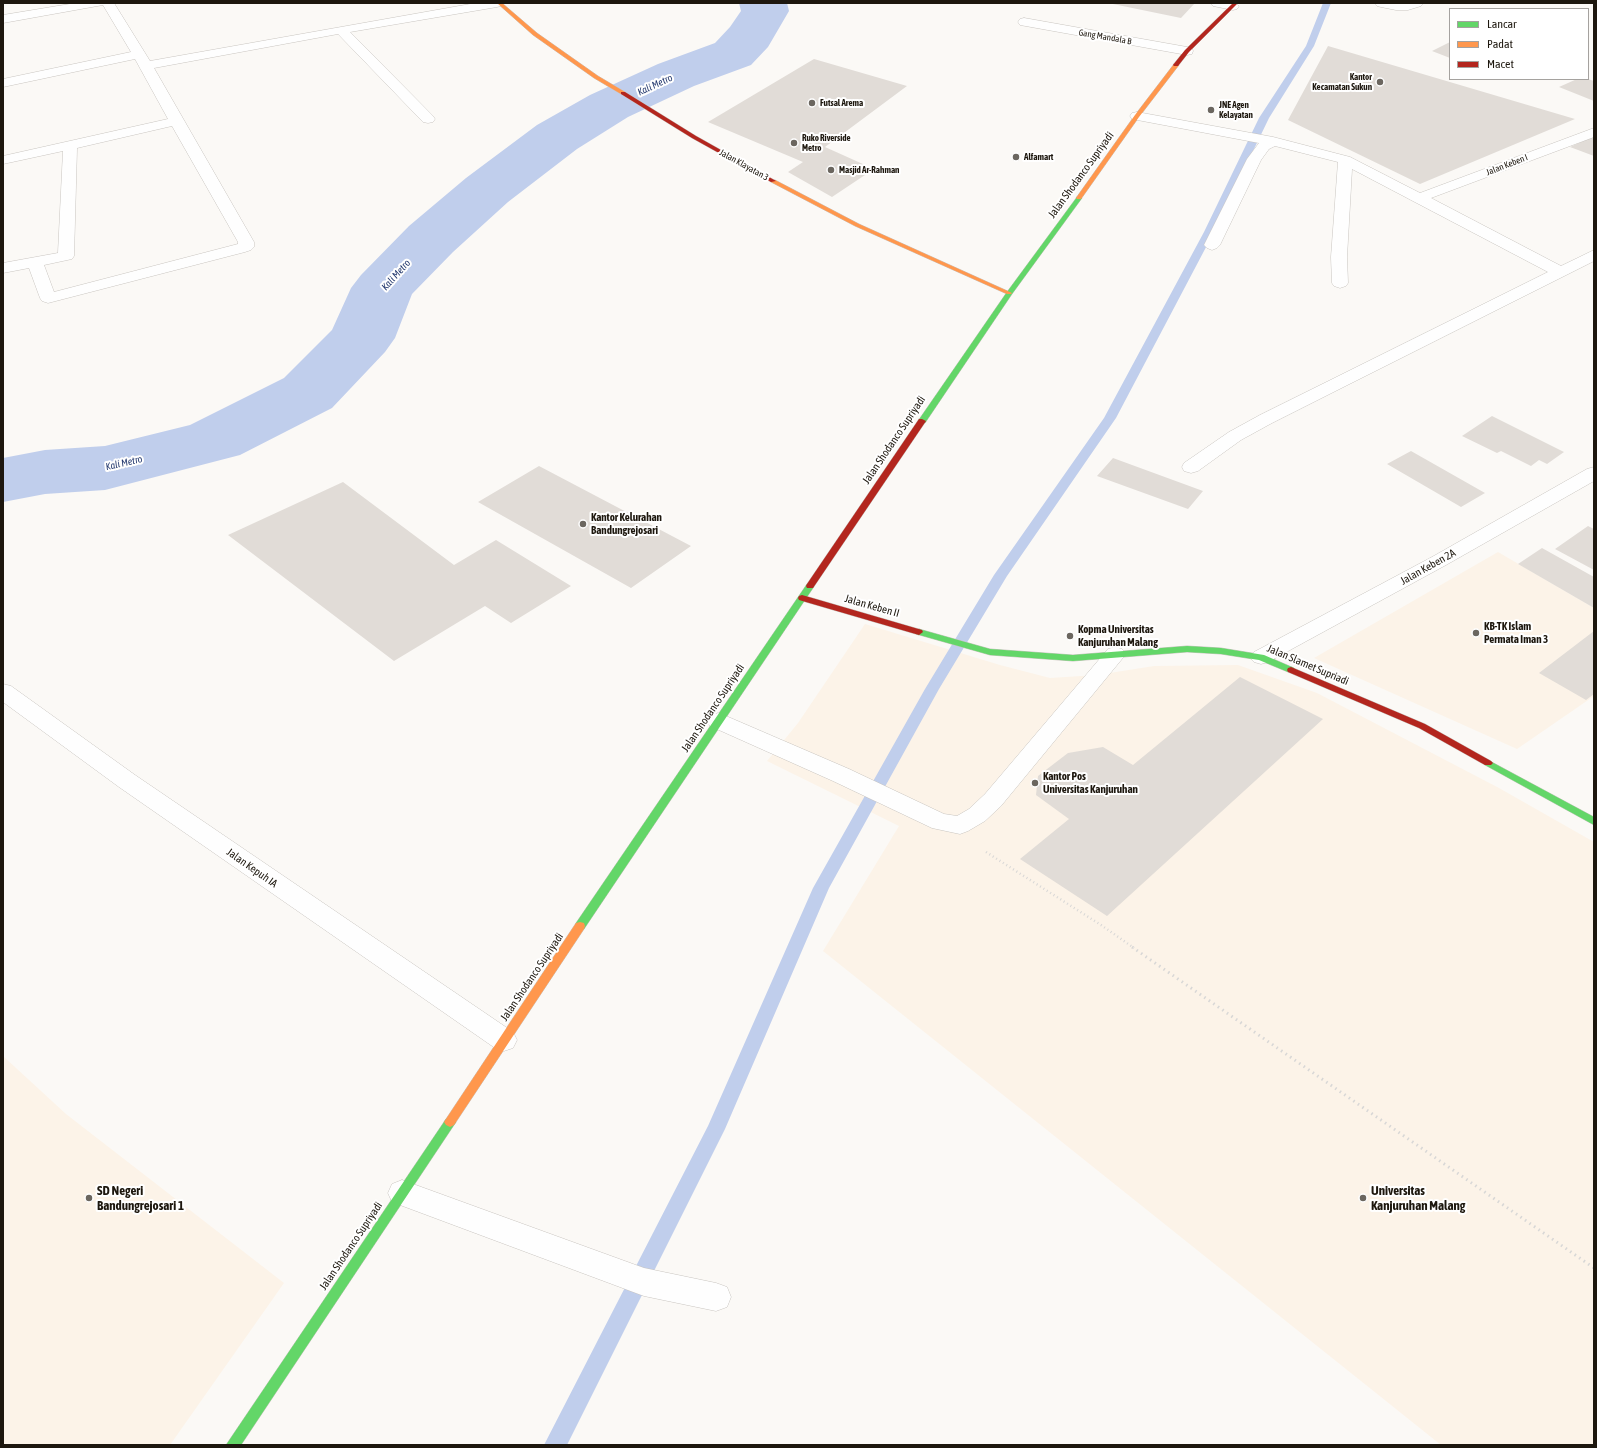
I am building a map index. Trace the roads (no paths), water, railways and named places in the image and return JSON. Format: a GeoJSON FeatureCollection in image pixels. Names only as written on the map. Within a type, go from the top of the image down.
{"type":"FeatureCollection","features":[{"type":"Feature","properties":{"kind":"main road","name":"Jalan Klayatan 3"},"geometry":{"type":"LineString","coordinates":[[498,3],[535,34],[596,77],[694,137],[792,192],[857,225],[1009,293]]}},
{"type":"Feature","properties":{"kind":"main road","name":"Jalan Shodanco Supriyadi"},"geometry":{"type":"LineString","coordinates":[[233,1445],[718,721],[1009,293],[1098,172],[1137,116],[1187,51],[1234,5]]}},
{"type":"Feature","properties":{"kind":"main road","name":"Jalan Keben II"},"geometry":{"type":"LineString","coordinates":[[802,598],[936,638]]}},
{"type":"Feature","properties":{"kind":"main road","name":"Jalan Slamet Supriadi"},"geometry":{"type":"LineString","coordinates":[[936,638],[990,652],[1073,658],[1187,649],[1221,651],[1261,657],[1422,726],[1594,821]]}},
{"type":"Feature","properties":{"kind":"street"},"geometry":{"type":"LineString","coordinates":[[3,19],[98,3]]}},
{"type":"Feature","properties":{"kind":"street"},"geometry":{"type":"LineString","coordinates":[[35,262],[48,298],[240,250],[246,247],[246,242],[146,66],[108,3]]}},
{"type":"Feature","properties":{"kind":"street"},"geometry":{"type":"LineString","coordinates":[[146,66],[498,3]]}},
{"type":"Feature","properties":{"kind":"street"},"geometry":{"type":"LineString","coordinates":[[1217,3],[1234,5]]}},
{"type":"Feature","properties":{"kind":"street"},"geometry":{"type":"LineString","coordinates":[[1381,3],[1396,6],[1408,6],[1417,3]]}},
{"type":"Feature","properties":{"kind":"street","name":"Gang Mandala B"},"geometry":{"type":"LineString","coordinates":[[1024,22],[1187,51]]}},
{"type":"Feature","properties":{"kind":"street"},"geometry":{"type":"LineString","coordinates":[[341,30],[428,119]]}},
{"type":"Feature","properties":{"kind":"street"},"geometry":{"type":"LineString","coordinates":[[3,83],[138,54]]}},
{"type":"Feature","properties":{"kind":"street"},"geometry":{"type":"LineString","coordinates":[[1137,116],[1270,140],[1345,160],[1559,271]]}},
{"type":"Feature","properties":{"kind":"street"},"geometry":{"type":"LineString","coordinates":[[3,160],[176,121]]}},
{"type":"Feature","properties":{"kind":"street","name":"Jalan Keben I"},"geometry":{"type":"LineString","coordinates":[[1419,198],[1594,132]]}},
{"type":"Feature","properties":{"kind":"street"},"geometry":{"type":"LineString","coordinates":[[1212,245],[1254,159],[1259,151],[1270,140]]}},
{"type":"Feature","properties":{"kind":"street"},"geometry":{"type":"LineString","coordinates":[[3,268],[66,256],[70,145]]}},
{"type":"Feature","properties":{"kind":"street"},"geometry":{"type":"LineString","coordinates":[[1340,283],[1338,257],[1345,160]]}},
{"type":"Feature","properties":{"kind":"street"},"geometry":{"type":"LineString","coordinates":[[1191,467],[1235,436],[1266,419],[1559,271],[1594,255]]}},
{"type":"Feature","properties":{"kind":"street","name":"Jalan Keben 2A"},"geometry":{"type":"LineString","coordinates":[[1261,657],[1439,562],[1594,473]]}},
{"type":"Feature","properties":{"kind":"street"},"geometry":{"type":"LineString","coordinates":[[718,721],[842,775],[940,822],[960,825],[977,815],[994,800],[1115,654]]}},
{"type":"Feature","properties":{"kind":"street","name":"Jalan Kepuh IA"},"geometry":{"type":"LineString","coordinates":[[3,691],[127,781],[504,1040]]}},
{"type":"Feature","properties":{"kind":"street"},"geometry":{"type":"LineString","coordinates":[[402,1193],[573,1258],[644,1282],[716,1297]]}},
{"type":"Feature","properties":{"kind":"waterway","name":"Kali Metro"},"geometry":{"type":"LineString","coordinates":[[3,480],[45,472],[105,468],[215,440],[308,393],[362,338],[383,288],[431,239],[487,190],[557,137],[609,106],[676,75],[733,54],[750,36],[765,11],[763,3]]}},
{"type":"Feature","properties":{"kind":"waterway"},"geometry":{"type":"LineString","coordinates":[[555,1445],[716,1129],[821,888],[932,689],[1001,575],[1110,418],[1209,232],[1264,118],[1310,46],[1327,3]]}},
{"type":"Feature","properties":{"kind":"place","name":"Kantor Kecamatan Sukun"},"geometry":{"type":"Point","coordinates":[1380,82]}},
{"type":"Feature","properties":{"kind":"place","name":"Futsal Arema"},"geometry":{"type":"Point","coordinates":[812,103]}},
{"type":"Feature","properties":{"kind":"place","name":"JNE Agen Kelayatan"},"geometry":{"type":"Point","coordinates":[1211,110]}},
{"type":"Feature","properties":{"kind":"place","name":"Ruko Riverside Metro"},"geometry":{"type":"Point","coordinates":[794,143]}},
{"type":"Feature","properties":{"kind":"place","name":"Alfamart"},"geometry":{"type":"Point","coordinates":[1016,157]}},
{"type":"Feature","properties":{"kind":"place","name":"Masjid Ar-Rahman"},"geometry":{"type":"Point","coordinates":[831,170]}},
{"type":"Feature","properties":{"kind":"place","name":"Kantor Kelurahan Bandungrejosari"},"geometry":{"type":"Point","coordinates":[583,524]}},
{"type":"Feature","properties":{"kind":"place","name":"KB-TK Islam Permata Iman 3"},"geometry":{"type":"Point","coordinates":[1476,633]}},
{"type":"Feature","properties":{"kind":"place","name":"Kopma Universitas Kanjuruhan Malang"},"geometry":{"type":"Point","coordinates":[1070,636]}},
{"type":"Feature","properties":{"kind":"place","name":"Kantor Pos Universitas Kanjuruhan"},"geometry":{"type":"Point","coordinates":[1035,783]}},
{"type":"Feature","properties":{"kind":"place","name":"SD Negeri Bandungrejosari 1"},"geometry":{"type":"Point","coordinates":[89,1198]}},
{"type":"Feature","properties":{"kind":"place","name":"Universitas Kanjuruhan Malang"},"geometry":{"type":"Point","coordinates":[1363,1198]}}]}
